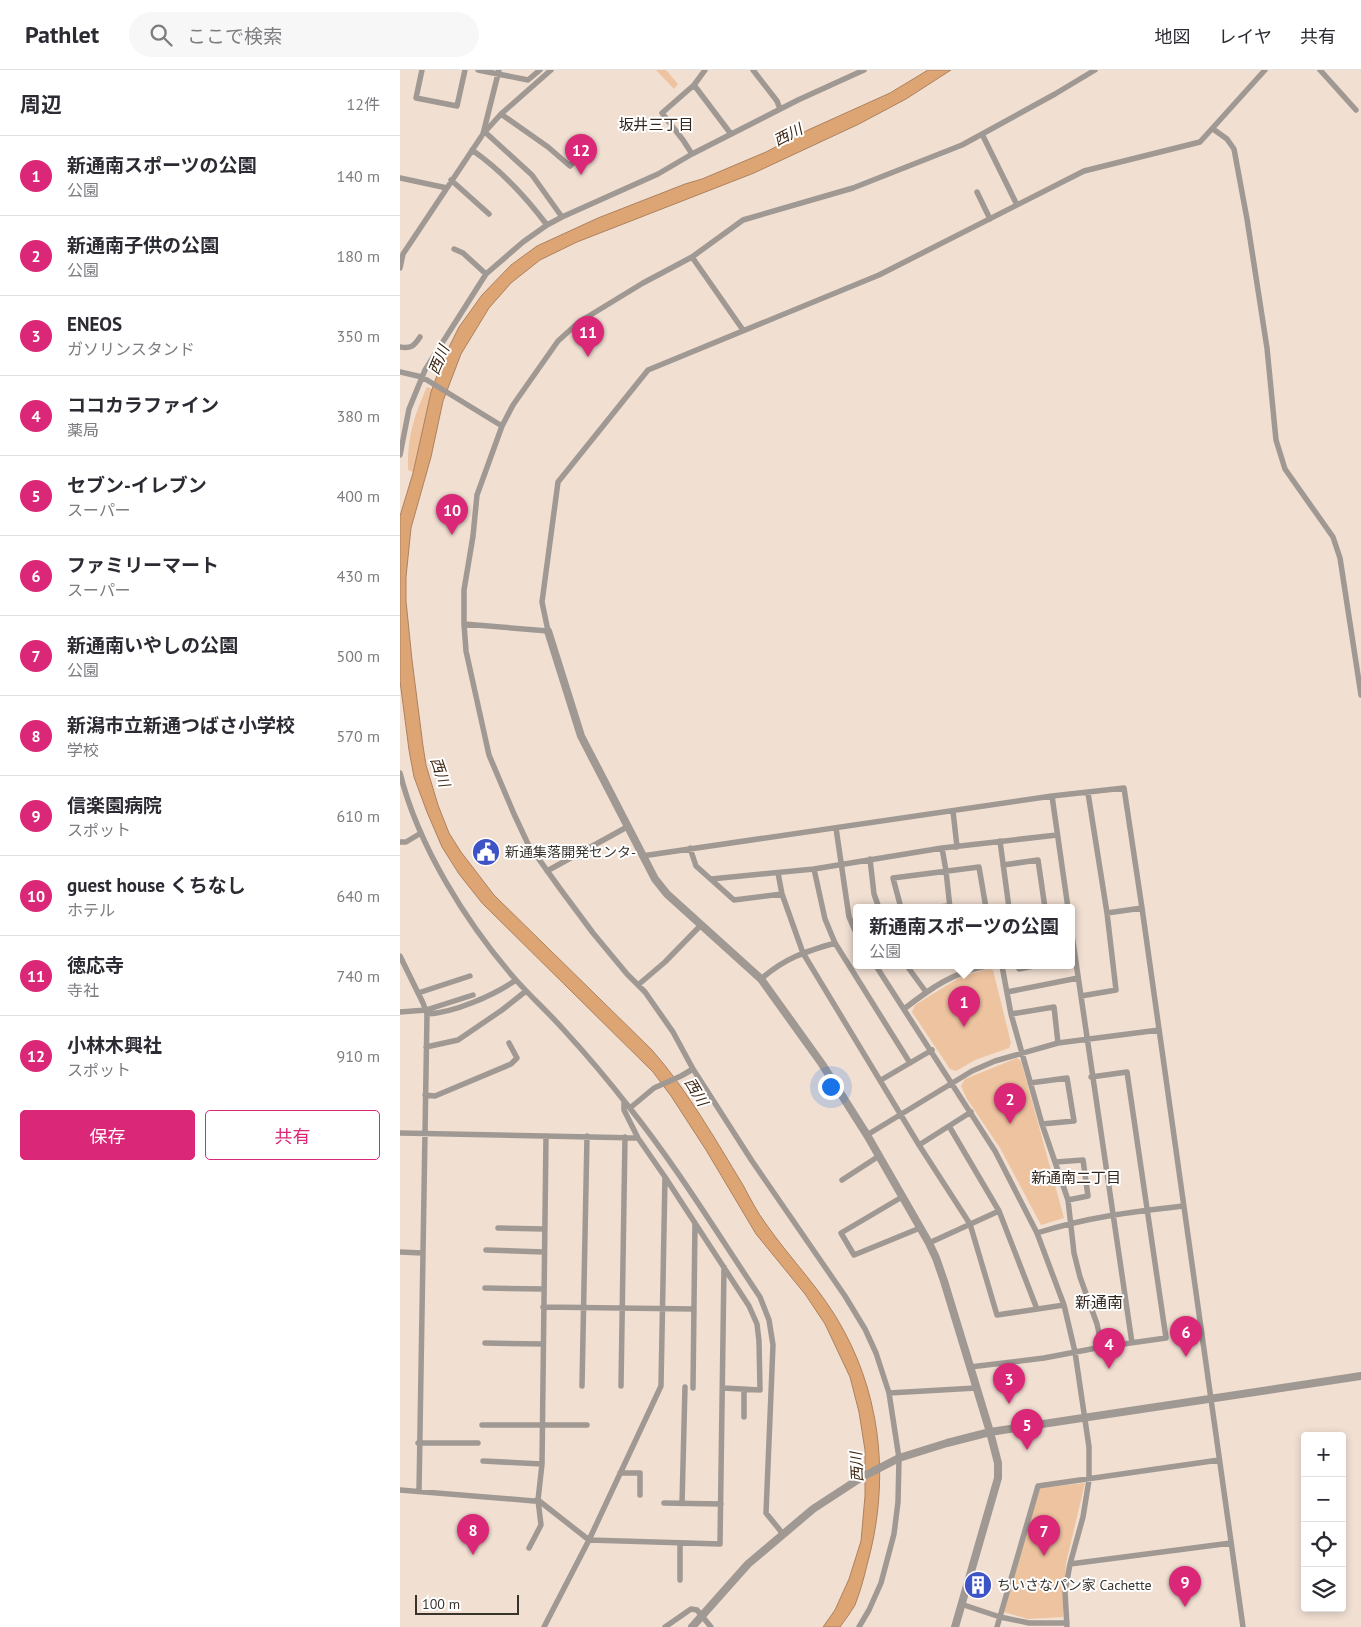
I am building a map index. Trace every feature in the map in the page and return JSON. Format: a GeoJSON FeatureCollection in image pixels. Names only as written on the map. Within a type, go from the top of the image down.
{"type":"FeatureCollection","features":[{"type":"Feature","properties":{"kind":"street"},"geometry":{"type":"LineString","coordinates":[[422,70],[416,98],[457,106],[465,70]]}},
{"type":"Feature","properties":{"kind":"street"},"geometry":{"type":"LineString","coordinates":[[478,70],[498,72],[528,80],[533,87]]}},
{"type":"Feature","properties":{"kind":"street"},"geometry":{"type":"LineString","coordinates":[[528,80],[540,70]]}},
{"type":"Feature","properties":{"kind":"street"},"geometry":{"type":"LineString","coordinates":[[400,268],[403,254],[484,133],[501,114],[551,70]]}},
{"type":"Feature","properties":{"kind":"street"},"geometry":{"type":"LineString","coordinates":[[692,154],[662,113],[694,85],[705,70]]}},
{"type":"Feature","properties":{"kind":"street"},"geometry":{"type":"LineString","coordinates":[[753,70],[777,102],[780,109]]}},
{"type":"Feature","properties":{"kind":"street"},"geometry":{"type":"LineString","coordinates":[[400,455],[409,409],[422,377],[434,356],[486,274],[523,242],[547,225],[658,174],[692,154],[780,109],[864,70]]}},
{"type":"Feature","properties":{"kind":"street"},"geometry":{"type":"LineString","coordinates":[[859,1627],[881,1583],[890,1552],[898,1502],[900,1458],[889,1393],[876,1353],[865,1329],[752,1161],[693,1069],[673,1032],[645,992],[593,933],[524,837],[489,755],[466,651],[464,590],[473,536],[477,495],[502,426],[513,405],[558,341],[579,322],[643,283],[692,257],[744,220],[853,188],[962,145],[1095,70]]}},
{"type":"Feature","properties":{"kind":"street"},"geometry":{"type":"LineString","coordinates":[[954,1627],[998,1478],[998,1463],[944,1281],[929,1243],[867,1135],[822,1064],[761,979],[667,894],[655,879],[580,736],[548,631],[542,602],[558,482],[648,370],[880,274],[1084,171],[1200,142],[1214,129],[1265,70]]}},
{"type":"Feature","properties":{"kind":"street"},"geometry":{"type":"LineString","coordinates":[[1320,70],[1356,110]]}},
{"type":"Feature","properties":{"kind":"street"},"geometry":{"type":"LineString","coordinates":[[484,133],[498,72]]}},
{"type":"Feature","properties":{"kind":"street"},"geometry":{"type":"LineString","coordinates":[[694,85],[732,134]]}},
{"type":"Feature","properties":{"kind":"street"},"geometry":{"type":"LineString","coordinates":[[501,114],[548,147],[570,166],[583,153]]}},
{"type":"Feature","properties":{"kind":"street"},"geometry":{"type":"LineString","coordinates":[[1214,129],[1226,138],[1234,149],[1267,348],[1276,440],[1285,469],[1333,537],[1340,558],[1361,695]]}},
{"type":"Feature","properties":{"kind":"street"},"geometry":{"type":"LineString","coordinates":[[484,133],[532,175],[562,218]]}},
{"type":"Feature","properties":{"kind":"street"},"geometry":{"type":"LineString","coordinates":[[982,134],[1017,205]]}},
{"type":"Feature","properties":{"kind":"street"},"geometry":{"type":"LineString","coordinates":[[472,150],[499,170],[532,205],[547,225]]}},
{"type":"Feature","properties":{"kind":"street"},"geometry":{"type":"LineString","coordinates":[[400,178],[446,188]]}},
{"type":"Feature","properties":{"kind":"street"},"geometry":{"type":"LineString","coordinates":[[451,180],[489,214]]}},
{"type":"Feature","properties":{"kind":"street"},"geometry":{"type":"LineString","coordinates":[[977,192],[990,219]]}},
{"type":"Feature","properties":{"kind":"street"},"geometry":{"type":"LineString","coordinates":[[454,249],[463,253],[486,274]]}},
{"type":"Feature","properties":{"kind":"street"},"geometry":{"type":"LineString","coordinates":[[692,257],[743,330]]}},
{"type":"Feature","properties":{"kind":"street"},"geometry":{"type":"LineString","coordinates":[[400,347],[413,347],[420,337]]}},
{"type":"Feature","properties":{"kind":"street"},"geometry":{"type":"LineString","coordinates":[[400,372],[422,377],[502,426]]}},
{"type":"Feature","properties":{"kind":"street"},"geometry":{"type":"LineString","coordinates":[[464,624],[548,631]]}},
{"type":"Feature","properties":{"kind":"street"},"geometry":{"type":"LineString","coordinates":[[400,773],[402,795],[444,879],[464,911],[489,947],[516,980],[564,1030],[630,1108],[663,1152],[760,1297],[769,1320],[774,1345],[766,1513],[783,1534]]}},
{"type":"Feature","properties":{"kind":"street"},"geometry":{"type":"LineString","coordinates":[[642,856],[1052,796],[1124,788],[1244,1627]]}},
{"type":"Feature","properties":{"kind":"street"},"geometry":{"type":"LineString","coordinates":[[1080,996],[1116,990],[1107,913],[1088,793]]}},
{"type":"Feature","properties":{"kind":"street"},"geometry":{"type":"LineString","coordinates":[[1052,796],[1067,904]]}},
{"type":"Feature","properties":{"kind":"street"},"geometry":{"type":"LineString","coordinates":[[953,811],[957,847]]}},
{"type":"Feature","properties":{"kind":"street"},"geometry":{"type":"LineString","coordinates":[[547,871],[627,827]]}},
{"type":"Feature","properties":{"kind":"street"},"geometry":{"type":"LineString","coordinates":[[836,828],[849,917],[853,926]]}},
{"type":"Feature","properties":{"kind":"street"},"geometry":{"type":"LineString","coordinates":[[400,842],[406,842],[421,833]]}},
{"type":"Feature","properties":{"kind":"street"},"geometry":{"type":"LineString","coordinates":[[711,879],[814,869],[942,848],[1057,834]]}},
{"type":"Feature","properties":{"kind":"street"},"geometry":{"type":"LineString","coordinates":[[1000,841],[1008,904]]}},
{"type":"Feature","properties":{"kind":"street"},"geometry":{"type":"LineString","coordinates":[[690,848],[696,866],[734,900],[782,894]]}},
{"type":"Feature","properties":{"kind":"street"},"geometry":{"type":"LineString","coordinates":[[942,848],[950,904]]}},
{"type":"Feature","properties":{"kind":"street"},"geometry":{"type":"LineString","coordinates":[[870,859],[877,904]]}},
{"type":"Feature","properties":{"kind":"street"},"geometry":{"type":"LineString","coordinates":[[1003,865],[1038,860],[1044,904]]}},
{"type":"Feature","properties":{"kind":"street"},"geometry":{"type":"LineString","coordinates":[[900,904],[894,878],[979,867],[985,904]]}},
{"type":"Feature","properties":{"kind":"street"},"geometry":{"type":"LineString","coordinates":[[814,869],[825,919],[835,943],[910,1063]]}},
{"type":"Feature","properties":{"kind":"street"},"geometry":{"type":"LineString","coordinates":[[778,873],[782,894],[803,952],[919,1144],[970,1224],[997,1315],[1064,1305]]}},
{"type":"Feature","properties":{"kind":"street"},"geometry":{"type":"LineString","coordinates":[[1107,913],[1142,908]]}},
{"type":"Feature","properties":{"kind":"street"},"geometry":{"type":"LineString","coordinates":[[638,985],[665,962],[701,925]]}},
{"type":"Feature","properties":{"kind":"street"},"geometry":{"type":"LineString","coordinates":[[761,979],[777,965],[803,952],[835,943]]}},
{"type":"Feature","properties":{"kind":"street"},"geometry":{"type":"LineString","coordinates":[[400,956],[427,1012],[418,1443],[419,1491]]}},
{"type":"Feature","properties":{"kind":"street"},"geometry":{"type":"LineString","coordinates":[[1075,956],[1091,1077],[1132,1343]]}},
{"type":"Feature","properties":{"kind":"street"},"geometry":{"type":"LineString","coordinates":[[878,969],[996,1151],[1037,1232],[1064,1305],[1075,1352],[1090,1446],[1083,1517],[1070,1564],[1065,1592],[1067,1625],[1029,1625],[961,1604]]}},
{"type":"Feature","properties":{"kind":"street"},"geometry":{"type":"LineString","coordinates":[[909,969],[926,992]]}},
{"type":"Feature","properties":{"kind":"street"},"geometry":{"type":"LineString","coordinates":[[904,1009],[926,992],[964,969]]}},
{"type":"Feature","properties":{"kind":"street"},"geometry":{"type":"LineString","coordinates":[[1003,969],[1011,1014],[1030,1083],[1068,1200],[1074,1253],[1080,1277],[1097,1324],[1102,1347]]}},
{"type":"Feature","properties":{"kind":"street"},"geometry":{"type":"LineString","coordinates":[[418,993],[470,976]]}},
{"type":"Feature","properties":{"kind":"street"},"geometry":{"type":"LineString","coordinates":[[1007,992],[1078,978]]}},
{"type":"Feature","properties":{"kind":"street"},"geometry":{"type":"LineString","coordinates":[[400,1012],[438,1013],[490,996],[516,980]]}},
{"type":"Feature","properties":{"kind":"street"},"geometry":{"type":"LineString","coordinates":[[426,1046],[458,1040],[502,1010],[526,990]]}},
{"type":"Feature","properties":{"kind":"street"},"geometry":{"type":"LineString","coordinates":[[427,1012],[473,995]]}},
{"type":"Feature","properties":{"kind":"street"},"geometry":{"type":"LineString","coordinates":[[1011,1014],[1054,1007],[1058,1043]]}},
{"type":"Feature","properties":{"kind":"street"},"geometry":{"type":"LineString","coordinates":[[867,1135],[980,1068],[1022,1052],[1087,1038],[1159,1030]]}},
{"type":"Feature","properties":{"kind":"street"},"geometry":{"type":"LineString","coordinates":[[425,1095],[435,1096],[512,1064],[517,1058],[509,1042]]}},
{"type":"Feature","properties":{"kind":"street"},"geometry":{"type":"LineString","coordinates":[[881,1080],[932,1050]]}},
{"type":"Feature","properties":{"kind":"street"},"geometry":{"type":"LineString","coordinates":[[630,1108],[654,1088],[693,1069]]}},
{"type":"Feature","properties":{"kind":"street"},"geometry":{"type":"LineString","coordinates":[[970,1366],[1044,1358],[1166,1338],[1127,1072],[1091,1077]]}},
{"type":"Feature","properties":{"kind":"street"},"geometry":{"type":"LineString","coordinates":[[1030,1083],[1068,1078],[1074,1121],[1042,1124]]}},
{"type":"Feature","properties":{"kind":"street"},"geometry":{"type":"LineString","coordinates":[[624,1101],[624,1110],[638,1138],[749,1306],[757,1324],[760,1390],[722,1388]]}},
{"type":"Feature","properties":{"kind":"street"},"geometry":{"type":"LineString","coordinates":[[919,1144],[971,1112]]}},
{"type":"Feature","properties":{"kind":"street"},"geometry":{"type":"LineString","coordinates":[[949,1126],[999,1211],[1037,1309]]}},
{"type":"Feature","properties":{"kind":"street"},"geometry":{"type":"LineString","coordinates":[[400,1133],[638,1138]]}},
{"type":"Feature","properties":{"kind":"street"},"geometry":{"type":"LineString","coordinates":[[528,1548],[541,1525],[538,1500],[542,1464],[546,1136]]}},
{"type":"Feature","properties":{"kind":"street"},"geometry":{"type":"LineString","coordinates":[[582,1386],[587,1136]]}},
{"type":"Feature","properties":{"kind":"street"},"geometry":{"type":"LineString","coordinates":[[621,1386],[625,1137]]}},
{"type":"Feature","properties":{"kind":"street"},"geometry":{"type":"LineString","coordinates":[[842,1180],[879,1156]]}},
{"type":"Feature","properties":{"kind":"street"},"geometry":{"type":"LineString","coordinates":[[1056,1162],[1083,1160],[1088,1196],[1068,1200]]}},
{"type":"Feature","properties":{"kind":"street"},"geometry":{"type":"LineString","coordinates":[[544,1627],[589,1540],[661,1386],[665,1177]]}},
{"type":"Feature","properties":{"kind":"street"},"geometry":{"type":"LineString","coordinates":[[902,1197],[841,1233],[854,1255],[920,1228]]}},
{"type":"Feature","properties":{"kind":"street"},"geometry":{"type":"LineString","coordinates":[[1037,1232],[1070,1222],[1113,1214],[1183,1206]]}},
{"type":"Feature","properties":{"kind":"street"},"geometry":{"type":"LineString","coordinates":[[929,1243],[999,1211]]}},
{"type":"Feature","properties":{"kind":"street"},"geometry":{"type":"LineString","coordinates":[[693,1388],[695,1223]]}},
{"type":"Feature","properties":{"kind":"street"},"geometry":{"type":"LineString","coordinates":[[498,1228],[544,1229]]}},
{"type":"Feature","properties":{"kind":"street"},"geometry":{"type":"LineString","coordinates":[[486,1250],[544,1252]]}},
{"type":"Feature","properties":{"kind":"street"},"geometry":{"type":"LineString","coordinates":[[400,1252],[422,1253]]}},
{"type":"Feature","properties":{"kind":"street"},"geometry":{"type":"LineString","coordinates":[[400,1490],[538,1500],[589,1540],[720,1544],[724,1267]]}},
{"type":"Feature","properties":{"kind":"street"},"geometry":{"type":"LineString","coordinates":[[485,1288],[543,1289]]}},
{"type":"Feature","properties":{"kind":"street"},"geometry":{"type":"LineString","coordinates":[[543,1307],[694,1309]]}},
{"type":"Feature","properties":{"kind":"street"},"geometry":{"type":"LineString","coordinates":[[485,1343],[543,1344]]}},
{"type":"Feature","properties":{"kind":"street"},"geometry":{"type":"LineString","coordinates":[[692,1627],[748,1564],[813,1509],[862,1477],[900,1458],[990,1432],[1361,1376]]}},
{"type":"Feature","properties":{"kind":"street"},"geometry":{"type":"LineString","coordinates":[[682,1504],[685,1387]]}},
{"type":"Feature","properties":{"kind":"street"},"geometry":{"type":"LineString","coordinates":[[889,1393],[976,1388]]}},
{"type":"Feature","properties":{"kind":"street"},"geometry":{"type":"LineString","coordinates":[[744,1389],[744,1417]]}},
{"type":"Feature","properties":{"kind":"street"},"geometry":{"type":"LineString","coordinates":[[482,1425],[587,1425]]}},
{"type":"Feature","properties":{"kind":"street"},"geometry":{"type":"LineString","coordinates":[[418,1443],[478,1443]]}},
{"type":"Feature","properties":{"kind":"street"},"geometry":{"type":"LineString","coordinates":[[997,1627],[1038,1486],[1219,1460]]}},
{"type":"Feature","properties":{"kind":"street"},"geometry":{"type":"LineString","coordinates":[[482,1462],[542,1464]]}},
{"type":"Feature","properties":{"kind":"street"},"geometry":{"type":"LineString","coordinates":[[620,1473],[640,1473],[640,1495]]}},
{"type":"Feature","properties":{"kind":"street"},"geometry":{"type":"LineString","coordinates":[[664,1503],[721,1504]]}},
{"type":"Feature","properties":{"kind":"street"},"geometry":{"type":"LineString","coordinates":[[680,1543],[680,1580]]}},
{"type":"Feature","properties":{"kind":"street"},"geometry":{"type":"LineString","coordinates":[[1070,1564],[1231,1543]]}},
{"type":"Feature","properties":{"kind":"street"},"geometry":{"type":"LineString","coordinates":[[665,1627],[691,1609],[697,1610],[711,1627]]}},
{"type":"Feature","properties":{"kind":"shaded area"},"geometry":{"type":"Polygon","coordinates":[[[656,70],[666,70],[678,84],[674,89],[656,70]]]}},
{"type":"Feature","properties":{"kind":"shaded area"},"geometry":{"type":"Polygon","coordinates":[[[928,70],[951,70],[906,99],[859,124],[754,173],[577,242],[540,260],[511,283],[489,308],[461,354],[443,401],[431,457],[411,528],[406,577],[406,601],[412,660],[426,765],[449,833],[494,895],[652,1050],[665,1066],[701,1116],[763,1219],[836,1316],[857,1359],[867,1387],[874,1416],[880,1476],[878,1506],[874,1536],[855,1605],[840,1627],[823,1627],[835,1610],[849,1579],[861,1541],[865,1496],[865,1450],[859,1412],[850,1377],[825,1324],[805,1294],[756,1234],[706,1150],[653,1072],[482,903],[459,874],[442,847],[414,777],[400,681],[400,516],[413,473],[431,392],[443,359],[459,327],[482,295],[511,265],[537,246],[598,218],[702,179],[766,152],[808,130],[890,93],[928,70]]]}},
{"type":"Feature","properties":{"kind":"shaded area"},"geometry":{"type":"Polygon","coordinates":[[[427,387],[434,390],[415,473],[408,470],[410,437],[418,408],[427,387]]]}},
{"type":"Feature","properties":{"kind":"shaded area"},"geometry":{"type":"Polygon","coordinates":[[[988,969],[993,970],[1011,1043],[1009,1048],[975,1060],[956,1071],[950,1069],[912,1012],[915,1005],[962,976],[988,969]]]}},
{"type":"Feature","properties":{"kind":"shaded area"},"geometry":{"type":"Polygon","coordinates":[[[1017,1058],[1021,1061],[1064,1218],[1041,1225],[1000,1148],[967,1099],[961,1086],[965,1079],[1017,1058]]]}},
{"type":"Feature","properties":{"kind":"shaded area"},"geometry":{"type":"Polygon","coordinates":[[[1085,1483],[1066,1563],[1063,1617],[1028,1619],[1004,1612],[1039,1488],[1085,1483]]]}},
{"type":"Feature","properties":{"kind":"place","name":"小林木興社"},"geometry":{"type":"Point","coordinates":[581,175]}},
{"type":"Feature","properties":{"kind":"place","name":"徳応寺"},"geometry":{"type":"Point","coordinates":[588,357]}},
{"type":"Feature","properties":{"kind":"place","name":"guest house くちなし"},"geometry":{"type":"Point","coordinates":[452,535]}},
{"type":"Feature","properties":{"kind":"place","name":"新通集落開発センタ-"},"geometry":{"type":"Point","coordinates":[486,852]}},
{"type":"Feature","properties":{"kind":"place","name":"新通南スポーツの公園"},"geometry":{"type":"Point","coordinates":[964,1027]}},
{"type":"Feature","properties":{"kind":"place","name":"新通南子供の公園"},"geometry":{"type":"Point","coordinates":[1010,1124]}},
{"type":"Feature","properties":{"kind":"place","name":"ファミリーマート"},"geometry":{"type":"Point","coordinates":[1186,1357]}},
{"type":"Feature","properties":{"kind":"place","name":"ココカラファイン"},"geometry":{"type":"Point","coordinates":[1109,1369]}},
{"type":"Feature","properties":{"kind":"place","name":"ENEOS"},"geometry":{"type":"Point","coordinates":[1009,1404]}},
{"type":"Feature","properties":{"kind":"place","name":"セブン-イレブン"},"geometry":{"type":"Point","coordinates":[1027,1450]}},
{"type":"Feature","properties":{"kind":"place","name":"新潟市立新通つばさ小学校"},"geometry":{"type":"Point","coordinates":[473,1555]}},
{"type":"Feature","properties":{"kind":"place","name":"新通南いやしの公園"},"geometry":{"type":"Point","coordinates":[1044,1556]}},
{"type":"Feature","properties":{"kind":"place","name":"ちいさなパン家 Cachette"},"geometry":{"type":"Point","coordinates":[978,1585]}},
{"type":"Feature","properties":{"kind":"place","name":"信楽園病院"},"geometry":{"type":"Point","coordinates":[1185,1607]}},
{"type":"Feature","properties":{"kind":"district","name":"坂井三丁目"},"geometry":{"type":"Point","coordinates":[656,125]}},
{"type":"Feature","properties":{"kind":"district","name":"新通南二丁目"},"geometry":{"type":"Point","coordinates":[1076,1178]}},
{"type":"Feature","properties":{"kind":"district","name":"新通南"},"geometry":{"type":"Point","coordinates":[1099,1302]}},
{"type":"Feature","properties":{"kind":"water label","name":"西川"},"geometry":{"type":"Point","coordinates":[788,135]}},
{"type":"Feature","properties":{"kind":"water label","name":"西川"},"geometry":{"type":"Point","coordinates":[439,360]}},
{"type":"Feature","properties":{"kind":"water label","name":"西川"},"geometry":{"type":"Point","coordinates":[440,772]}},
{"type":"Feature","properties":{"kind":"water label","name":"西川"},"geometry":{"type":"Point","coordinates":[696,1092]}},
{"type":"Feature","properties":{"kind":"water label","name":"西川"},"geometry":{"type":"Point","coordinates":[857,1467]}}]}
